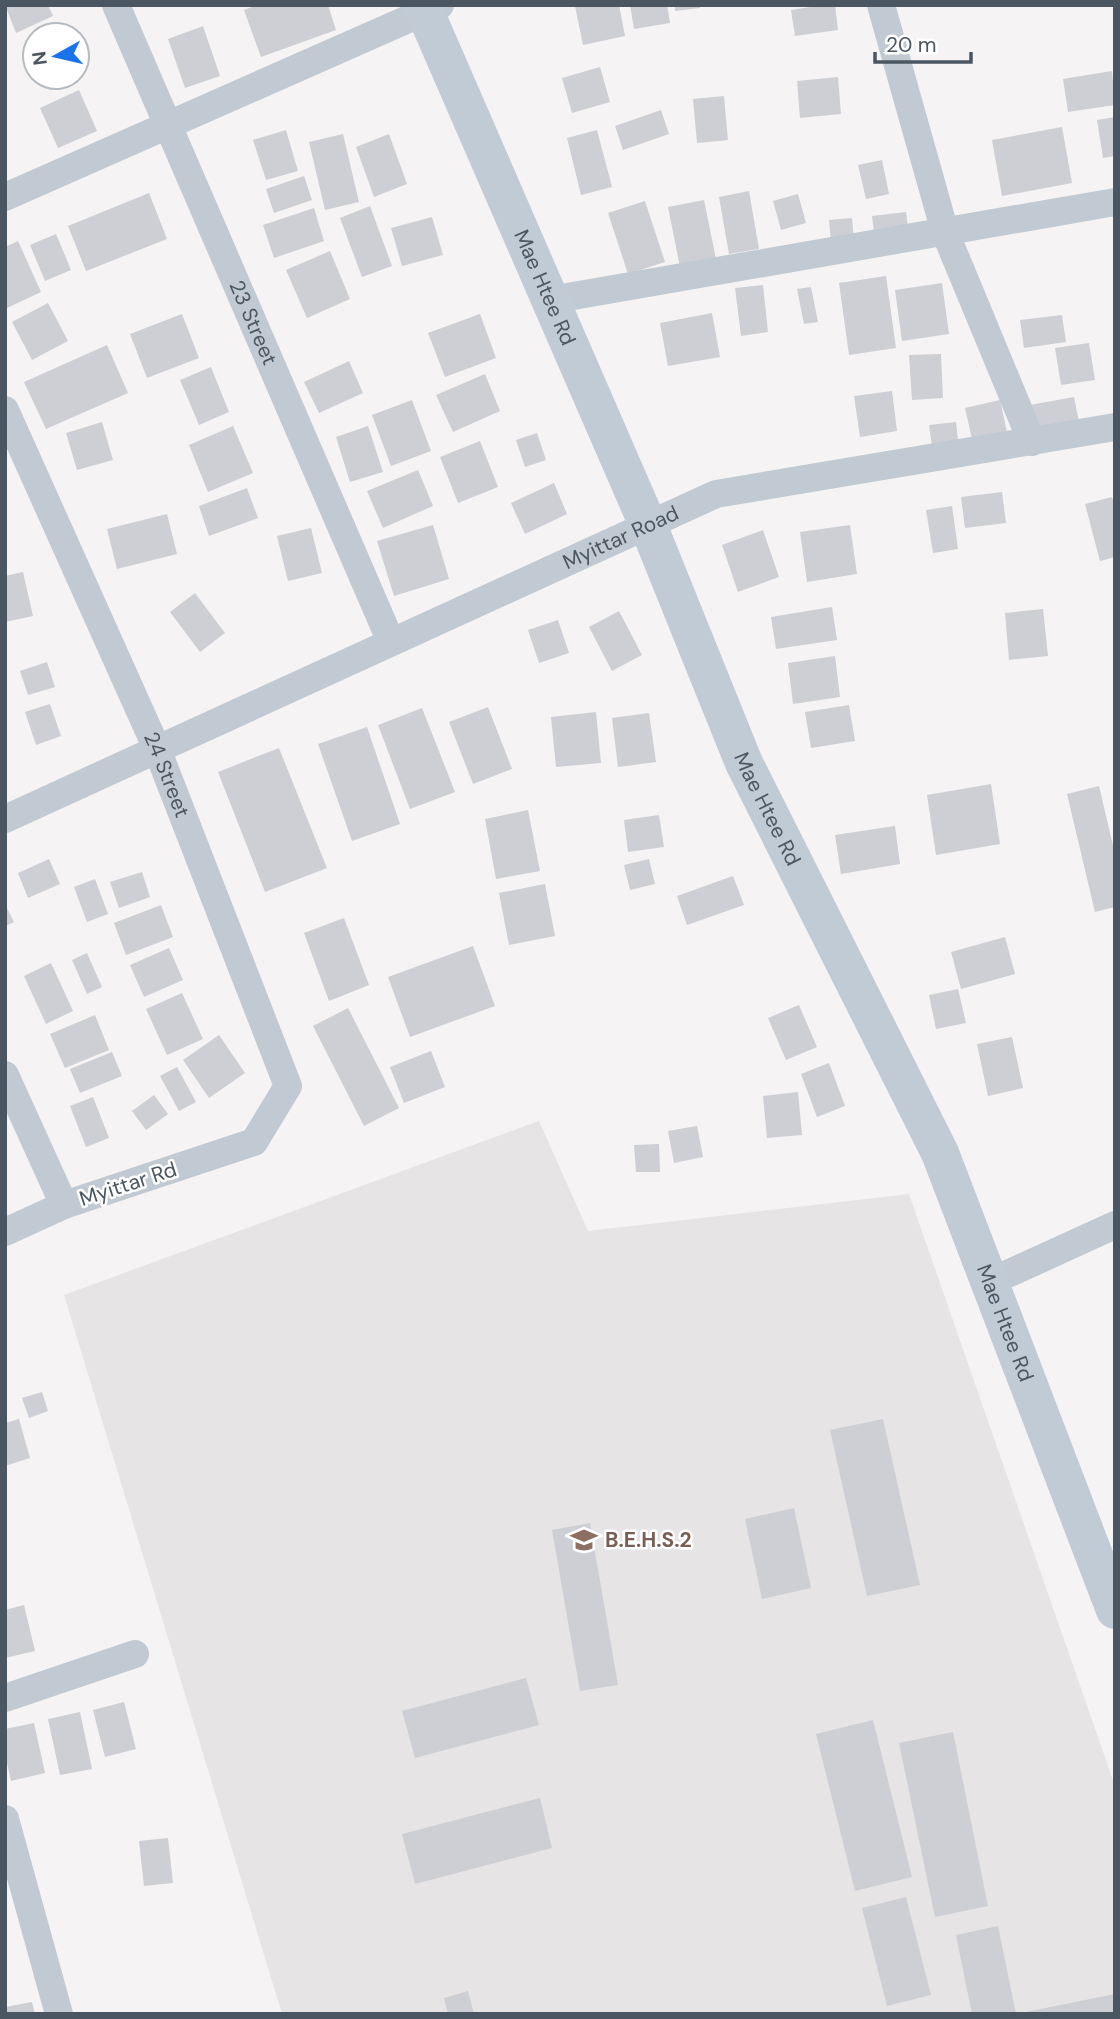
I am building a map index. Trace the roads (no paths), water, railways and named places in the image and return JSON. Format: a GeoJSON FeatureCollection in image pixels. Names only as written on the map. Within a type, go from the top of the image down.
{"type":"FeatureCollection","features":[{"type":"Feature","properties":{"kind":"street","name":"23 Street"},"geometry":{"type":"LineString","coordinates":[[116,5],[390,642]]}},
{"type":"Feature","properties":{"kind":"street"},"geometry":{"type":"LineString","coordinates":[[881,5],[944,232],[1032,442]]}},
{"type":"Feature","properties":{"kind":"street"},"geometry":{"type":"LineString","coordinates":[[5,197],[429,7]]}},
{"type":"Feature","properties":{"kind":"street","name":"Mae Htee Rd"},"geometry":{"type":"LineString","coordinates":[[429,7],[550,300],[648,525],[744,763],[940,1153],[1111,1589]]}},
{"type":"Feature","properties":{"kind":"street"},"geometry":{"type":"LineString","coordinates":[[550,300],[1115,202]]}},
{"type":"Feature","properties":{"kind":"street","name":"24 Street"},"geometry":{"type":"LineString","coordinates":[[5,410],[157,749],[288,1086],[254,1142]]}},
{"type":"Feature","properties":{"kind":"street","name":"Myittar Road"},"geometry":{"type":"LineString","coordinates":[[5,818],[716,494],[1115,427]]}},
{"type":"Feature","properties":{"kind":"street"},"geometry":{"type":"LineString","coordinates":[[5,1075],[64,1205]]}},
{"type":"Feature","properties":{"kind":"street","name":"Myittar Rd"},"geometry":{"type":"LineString","coordinates":[[5,1232],[64,1205],[254,1142]]}},
{"type":"Feature","properties":{"kind":"street"},"geometry":{"type":"LineString","coordinates":[[990,1282],[1115,1224]]}},
{"type":"Feature","properties":{"kind":"street"},"geometry":{"type":"LineString","coordinates":[[5,1698],[135,1654]]}},
{"type":"Feature","properties":{"kind":"street"},"geometry":{"type":"LineString","coordinates":[[5,1819],[59,2014]]}},
{"type":"Feature","properties":{"kind":"place","name":"B.E.H.S.2"},"geometry":{"type":"Point","coordinates":[584,1540]}}]}
